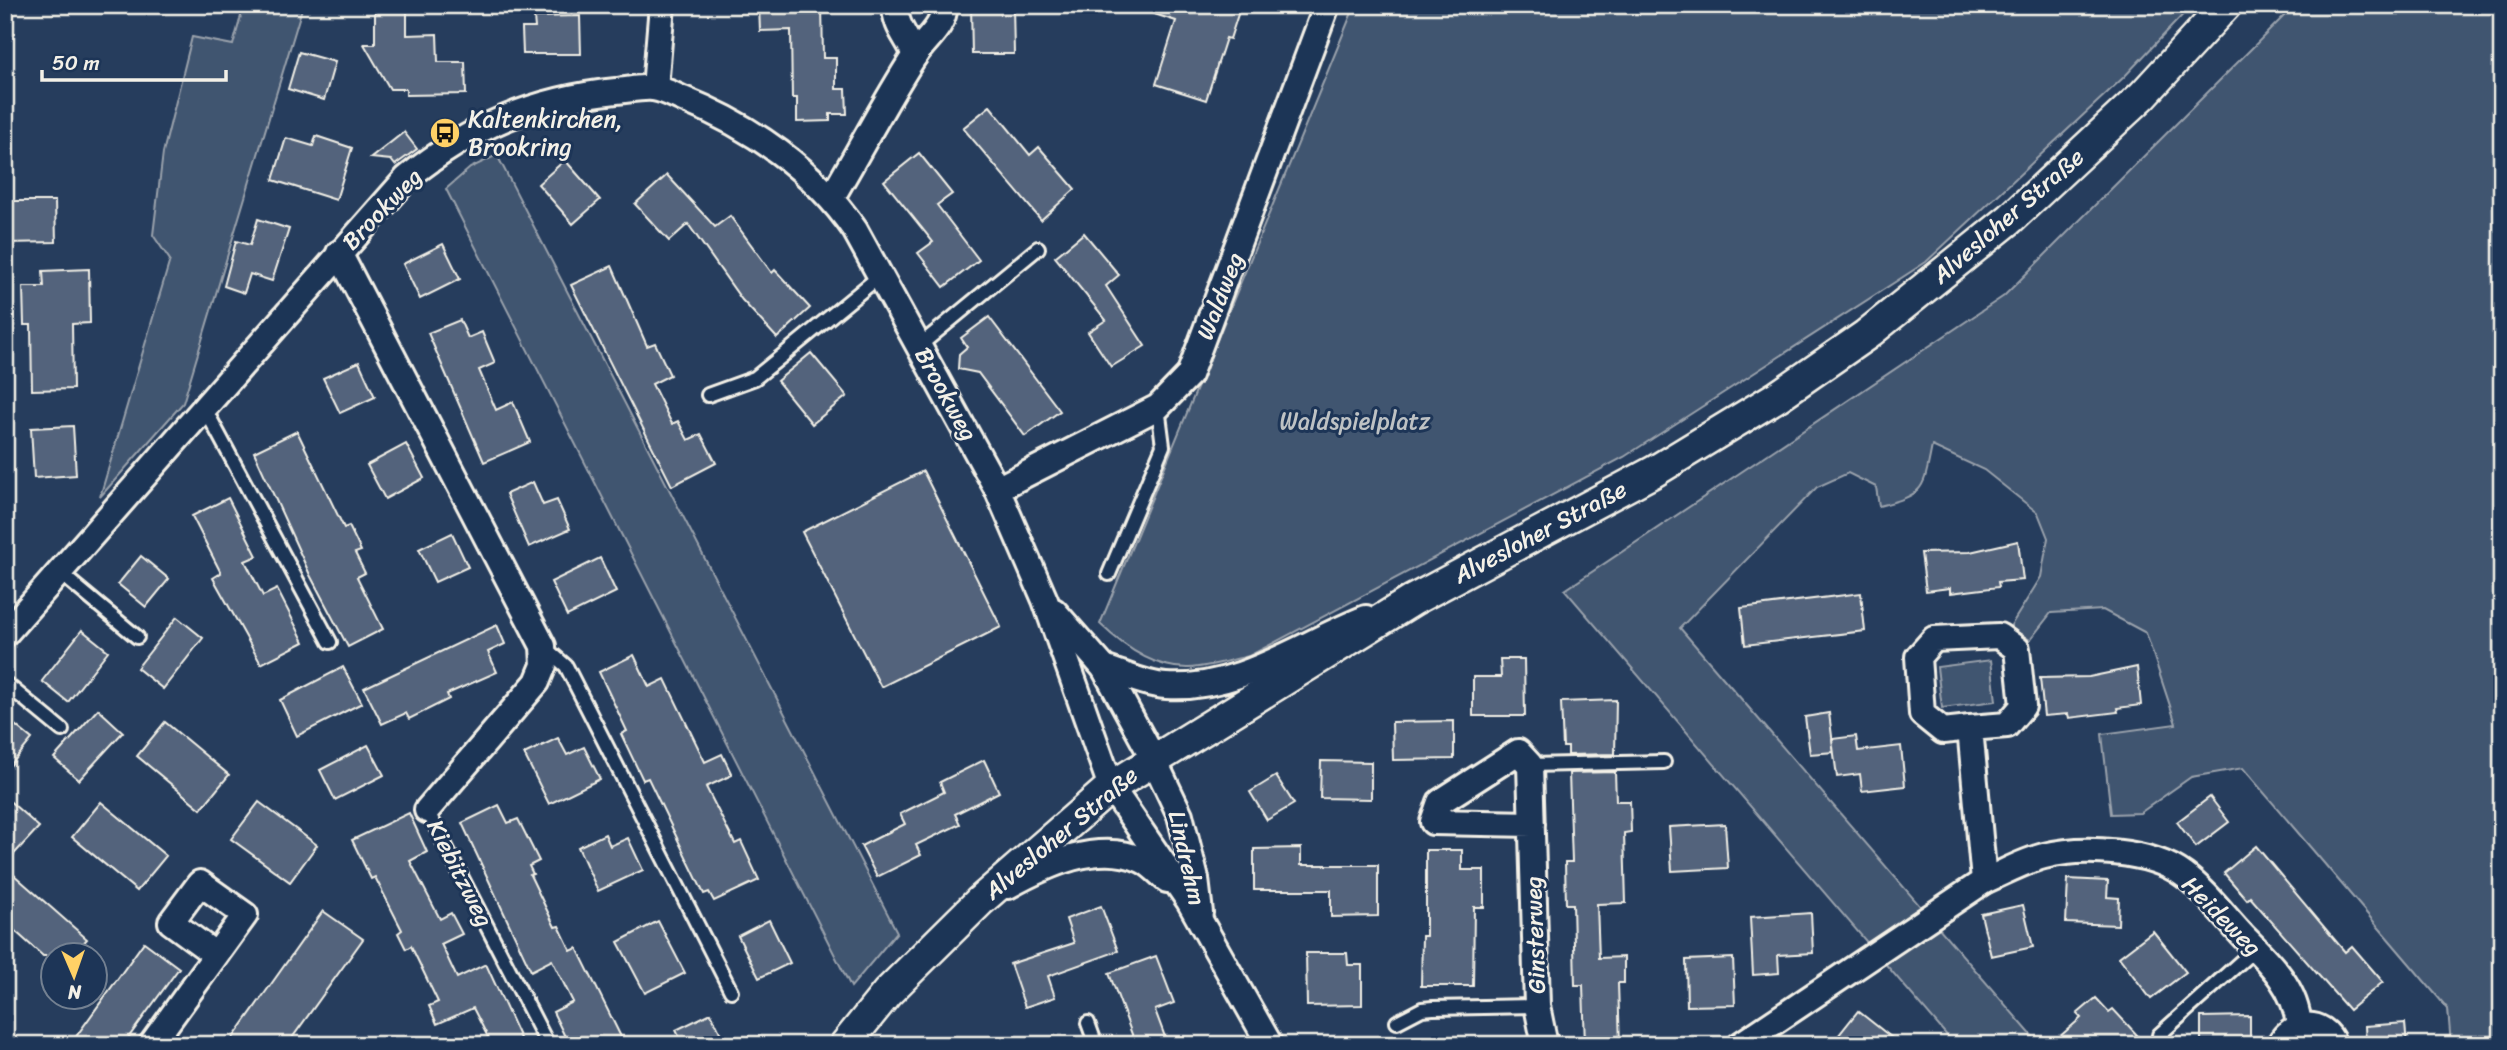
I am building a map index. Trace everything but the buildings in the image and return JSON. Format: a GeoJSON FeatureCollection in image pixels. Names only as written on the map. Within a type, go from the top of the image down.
{"type":"FeatureCollection","features":[{"type":"Feature","properties":{"kind":"street"},"geometry":{"type":"LineString","coordinates":[[655,88],[662,5]]}},
{"type":"Feature","properties":{"kind":"street"},"geometry":{"type":"LineString","coordinates":[[895,5],[895,18],[915,55]]}},
{"type":"Feature","properties":{"kind":"street"},"geometry":{"type":"LineString","coordinates":[[832,197],[915,55],[934,35],[944,18],[945,5]]}},
{"type":"Feature","properties":{"kind":"street","name":"Waldweg"},"geometry":{"type":"LineString","coordinates":[[997,489],[1158,407],[1189,375],[1207,334],[1327,5]]}},
{"type":"Feature","properties":{"kind":"street","name":"Alvesloher Straße"},"geometry":{"type":"LineString","coordinates":[[845,1045],[887,993],[980,901],[1111,786],[1412,600],[1655,471],[1779,396],[1866,335],[2010,219],[2143,95],[2226,5]]}},
{"type":"Feature","properties":{"kind":"street","name":"Brookweg"},"geometry":{"type":"LineString","coordinates":[[5,634],[407,178],[452,144],[481,127],[534,107],[582,96],[655,88],[711,110],[777,150],[832,197],[881,275],[997,489],[1045,600],[1111,786]]}},
{"type":"Feature","properties":{"kind":"street"},"geometry":{"type":"LineString","coordinates":[[339,253],[543,646]]}},
{"type":"Feature","properties":{"kind":"street","name":"Brookweg"},"geometry":{"type":"LineString","coordinates":[[1045,600],[1104,668],[1153,758]]}},
{"type":"Feature","properties":{"kind":"street"},"geometry":{"type":"LineString","coordinates":[[1104,668],[1164,687],[1212,684],[1253,670],[1320,636],[1412,600]]}},
{"type":"Feature","properties":{"kind":"street"},"geometry":{"type":"LineString","coordinates":[[1999,636],[2017,649],[2023,706],[2007,725],[1970,728],[1943,731],[1922,714],[1918,657],[1934,639],[1999,636]]}},
{"type":"Feature","properties":{"kind":"street","name":"Kiebitzweg"},"geometry":{"type":"LineString","coordinates":[[427,810],[537,682],[544,665],[543,646]]}},
{"type":"Feature","properties":{"kind":"street"},"geometry":{"type":"LineString","coordinates":[[1970,728],[1984,881]]}},
{"type":"Feature","properties":{"kind":"street"},"geometry":{"type":"LineString","coordinates":[[1530,765],[1518,752],[1440,802],[1433,822],[1532,824]]}},
{"type":"Feature","properties":{"kind":"street","name":"Lindrehm"},"geometry":{"type":"LineString","coordinates":[[1153,758],[1180,815],[1196,879],[1195,911]]}},
{"type":"Feature","properties":{"kind":"street","name":"Ginsterweg"},"geometry":{"type":"LineString","coordinates":[[1530,765],[1537,1006],[1545,1045]]}},
{"type":"Feature","properties":{"kind":"street","name":"Lindrehm"},"geometry":{"type":"LineString","coordinates":[[1111,786],[1195,911],[1270,1045]]}},
{"type":"Feature","properties":{"kind":"street","name":"Heideweg"},"geometry":{"type":"LineString","coordinates":[[1740,1045],[1768,1038],[1984,881],[2043,856],[2082,851],[2109,852],[2156,861],[2184,874],[2286,984],[2297,1007],[2299,1026]]}},
{"type":"Feature","properties":{"kind":"street"},"geometry":{"type":"LineString","coordinates":[[980,901],[1030,874],[1077,856],[1106,852],[1144,861],[1195,911]]}},
{"type":"Feature","properties":{"kind":"street"},"geometry":{"type":"LineString","coordinates":[[152,1045],[216,955]]}},
{"type":"Feature","properties":{"kind":"street"},"geometry":{"type":"LineString","coordinates":[[2279,1045],[2290,1029],[2299,1026],[2318,1027],[2326,1032],[2334,1045]]}},
{"type":"Feature","properties":{"kind":"lane"},"geometry":{"type":"LineString","coordinates":[[919,346],[1038,248]]}},
{"type":"Feature","properties":{"kind":"lane"},"geometry":{"type":"LineString","coordinates":[[708,395],[755,378],[881,275]]}},
{"type":"Feature","properties":{"kind":"lane"},"geometry":{"type":"LineString","coordinates":[[204,407],[330,642]]}},
{"type":"Feature","properties":{"kind":"lane"},"geometry":{"type":"LineString","coordinates":[[1109,574],[1163,446],[1158,407]]}},
{"type":"Feature","properties":{"kind":"lane"},"geometry":{"type":"LineString","coordinates":[[58,572],[137,637]]}},
{"type":"Feature","properties":{"kind":"lane"},"geometry":{"type":"LineString","coordinates":[[543,646],[566,666],[731,991]]}},
{"type":"Feature","properties":{"kind":"lane"},"geometry":{"type":"LineString","coordinates":[[5,683],[62,730]]}},
{"type":"Feature","properties":{"kind":"lane"},"geometry":{"type":"LineString","coordinates":[[1530,765],[1664,761]]}},
{"type":"Feature","properties":{"kind":"lane","name":"Kiebitzweg"},"geometry":{"type":"LineString","coordinates":[[427,810],[548,1045]]}},
{"type":"Feature","properties":{"kind":"lane"},"geometry":{"type":"LineString","coordinates":[[2159,1035],[2255,949]]}},
{"type":"Feature","properties":{"kind":"lane"},"geometry":{"type":"LineString","coordinates":[[1397,1022],[1422,1009],[1537,1006]]}},
{"type":"Feature","properties":{"kind":"lane"},"geometry":{"type":"LineString","coordinates":[[1088,1023],[1096,1045]]}},
{"type":"Feature","properties":{"kind":"green space"},"geometry":{"type":"Polygon","coordinates":[[[244,5],[303,5],[183,403],[100,497],[170,260],[153,235],[163,153],[192,37],[233,45],[244,5]]]}},
{"type":"Feature","properties":{"kind":"green space","name":"Waldspielplatz"},"geometry":{"type":"Polygon","coordinates":[[[1355,5],[2192,5],[2124,77],[1926,262],[1624,457],[1249,656],[1189,668],[1164,665],[1129,648],[1100,624],[1355,5]]]}},
{"type":"Feature","properties":{"kind":"green space"},"geometry":{"type":"Polygon","coordinates":[[[2295,5],[2502,5],[2502,1045],[2451,1045],[2448,1009],[2243,768],[2191,777],[2140,813],[2111,814],[2102,734],[2176,724],[2146,633],[2103,610],[2051,613],[2030,640],[2010,627],[2041,577],[2048,538],[2038,513],[1984,470],[1932,446],[1924,481],[1920,488],[1906,498],[1879,506],[1876,487],[1848,473],[1817,487],[1680,628],[2040,1045],[1955,1045],[1565,590],[2004,296],[2295,5]]]}},
{"type":"Feature","properties":{"kind":"green space"},"geometry":{"type":"Polygon","coordinates":[[[497,155],[897,932],[851,987],[446,189],[470,168],[497,155]]]}},
{"type":"Feature","properties":{"kind":"green space"},"geometry":{"type":"Polygon","coordinates":[[[1991,660],[1996,701],[1942,708],[1937,667],[1991,660]]]}},
{"type":"Feature","properties":{"kind":"place","name":"Kaltenkirchen, Brookring"},"geometry":{"type":"Point","coordinates":[445,133]}}]}
